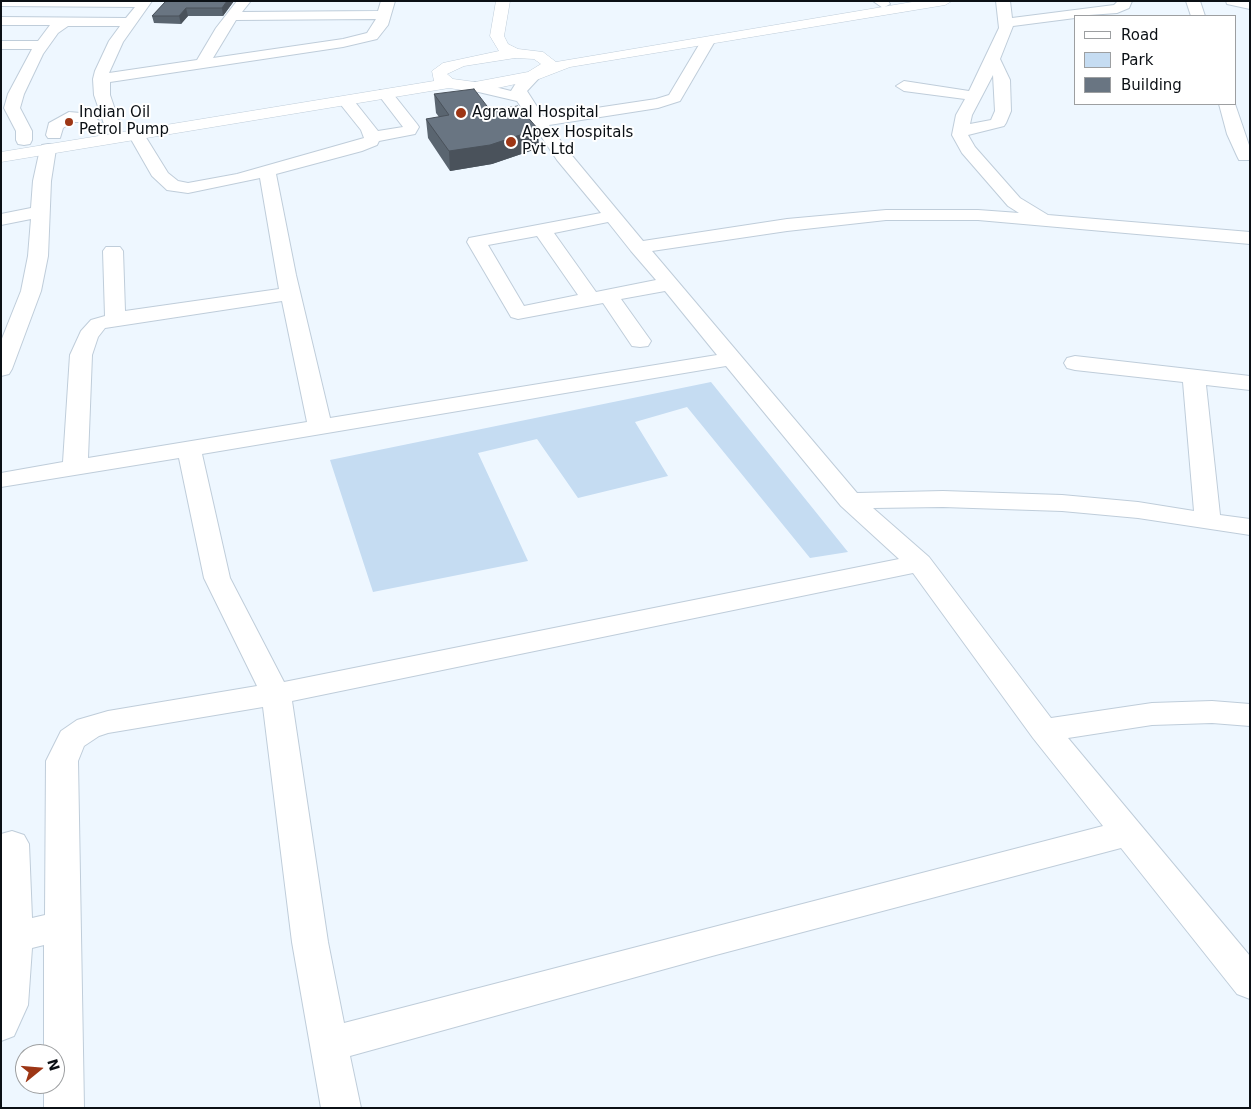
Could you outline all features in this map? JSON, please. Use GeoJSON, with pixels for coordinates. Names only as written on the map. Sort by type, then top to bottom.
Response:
{"type":"FeatureCollection","features":[{"type":"Feature","properties":{"kind":"main road"},"geometry":{"type":"LineString","coordinates":[[503,1],[496,36],[502,46],[515,53]]}},
{"type":"Feature","properties":{"kind":"main road"},"geometry":{"type":"LineString","coordinates":[[445,77],[448,66],[515,53],[559,55],[903,1]]}},
{"type":"Feature","properties":{"kind":"main road"},"geometry":{"type":"LineString","coordinates":[[1,157],[105,126],[445,77],[475,87],[534,81],[569,63],[945,1]]}},
{"type":"Feature","properties":{"kind":"main road"},"geometry":{"type":"LineString","coordinates":[[474,60],[478,44]]}},
{"type":"Feature","properties":{"kind":"main road"},"geometry":{"type":"LineString","coordinates":[[534,81],[549,63],[538,55]]}},
{"type":"Feature","properties":{"kind":"main road"},"geometry":{"type":"LineString","coordinates":[[1,144],[24,140],[51,142],[136,134],[385,93],[445,77]]}},
{"type":"Feature","properties":{"kind":"street"},"geometry":{"type":"LineString","coordinates":[[204,63],[243,1]]}},
{"type":"Feature","properties":{"kind":"street"},"geometry":{"type":"LineString","coordinates":[[1003,1],[1007,23],[993,59],[964,115],[960,135],[968,149],[1014,202],[1044,220]]}},
{"type":"Feature","properties":{"kind":"street"},"geometry":{"type":"LineString","coordinates":[[1007,23],[1117,9],[1124,5],[1125,1]]}},
{"type":"Feature","properties":{"kind":"street"},"geometry":{"type":"LineString","coordinates":[[1193,1],[1198,15]]}},
{"type":"Feature","properties":{"kind":"street"},"geometry":{"type":"LineString","coordinates":[[1232,1],[1250,5]]}},
{"type":"Feature","properties":{"kind":"street"},"geometry":{"type":"LineString","coordinates":[[1,2],[145,2]]}},
{"type":"Feature","properties":{"kind":"street"},"geometry":{"type":"LineString","coordinates":[[105,126],[101,78],[106,59],[116,41],[145,2]]}},
{"type":"Feature","properties":{"kind":"street"},"geometry":{"type":"LineString","coordinates":[[1034,7],[1044,18]]}},
{"type":"Feature","properties":{"kind":"street"},"geometry":{"type":"LineString","coordinates":[[101,78],[372,36],[381,25],[386,8],[278,16],[232,16]]}},
{"type":"Feature","properties":{"kind":"street"},"geometry":{"type":"LineString","coordinates":[[259,55],[278,16]]}},
{"type":"Feature","properties":{"kind":"street"},"geometry":{"type":"LineString","coordinates":[[1,21],[131,22]]}},
{"type":"Feature","properties":{"kind":"street"},"geometry":{"type":"LineString","coordinates":[[24,140],[24,131],[12,108],[7,103],[16,94],[42,45],[53,30],[66,21]]}},
{"type":"Feature","properties":{"kind":"street"},"geometry":{"type":"LineString","coordinates":[[538,122],[658,103],[675,98],[708,40]]}},
{"type":"Feature","properties":{"kind":"street"},"geometry":{"type":"LineString","coordinates":[[1,45],[42,45]]}},
{"type":"Feature","properties":{"kind":"street"},"geometry":{"type":"LineString","coordinates":[[961,131],[998,122],[1003,111],[1002,80],[993,59]]}},
{"type":"Feature","properties":{"kind":"street"},"geometry":{"type":"LineString","coordinates":[[475,87],[534,81],[538,122],[612,216],[850,501],[886,531],[920,564],[1044,730],[1250,983]]}},
{"type":"Feature","properties":{"kind":"street"},"geometry":{"type":"LineString","coordinates":[[904,86],[974,96]]}},
{"type":"Feature","properties":{"kind":"street"},"geometry":{"type":"LineString","coordinates":[[136,134],[161,176],[173,186],[188,188],[267,171],[356,147],[373,137],[408,131],[411,128],[385,93]]}},
{"type":"Feature","properties":{"kind":"street"},"geometry":{"type":"LineString","coordinates":[[345,100],[373,137]]}},
{"type":"Feature","properties":{"kind":"street"},"geometry":{"type":"LineString","coordinates":[[1227,105],[1235,134],[1245,156]]}},
{"type":"Feature","properties":{"kind":"street"},"geometry":{"type":"LineString","coordinates":[[3,359],[24,312],[31,291],[38,256],[42,181],[51,142]]}},
{"type":"Feature","properties":{"kind":"street"},"geometry":{"type":"LineString","coordinates":[[267,171],[290,294],[320,427]]}},
{"type":"Feature","properties":{"kind":"street"},"geometry":{"type":"LineString","coordinates":[[1,220],[40,212]]}},
{"type":"Feature","properties":{"kind":"street"},"geometry":{"type":"LineString","coordinates":[[638,247],[787,225],[886,215],[978,215],[1250,238]]}},
{"type":"Feature","properties":{"kind":"street"},"geometry":{"type":"LineString","coordinates":[[612,216],[476,242],[518,313],[669,284]]}},
{"type":"Feature","properties":{"kind":"street"},"geometry":{"type":"LineString","coordinates":[[542,229],[600,298],[640,341]]}},
{"type":"Feature","properties":{"kind":"street"},"geometry":{"type":"LineString","coordinates":[[113,251],[114,319]]}},
{"type":"Feature","properties":{"kind":"street"},"geometry":{"type":"LineString","coordinates":[[75,468],[81,355],[88,335],[98,324],[114,319],[290,294]]}},
{"type":"Feature","properties":{"kind":"street"},"geometry":{"type":"LineString","coordinates":[[1,314],[24,312]]}},
{"type":"Feature","properties":{"kind":"street"},"geometry":{"type":"LineString","coordinates":[[1,480],[730,359]]}},
{"type":"Feature","properties":{"kind":"street"},"geometry":{"type":"LineString","coordinates":[[1075,363],[1250,383]]}},
{"type":"Feature","properties":{"kind":"street"},"geometry":{"type":"LineString","coordinates":[[1194,377],[1208,520]]}},
{"type":"Feature","properties":{"kind":"street"},"geometry":{"type":"LineString","coordinates":[[189,449],[217,578],[276,694],[310,942],[341,1108]]}},
{"type":"Feature","properties":{"kind":"street"},"geometry":{"type":"LineString","coordinates":[[850,501],[943,499],[1062,503],[1138,510],[1250,526]]}},
{"type":"Feature","properties":{"kind":"street"},"geometry":{"type":"LineString","coordinates":[[64,1108],[62,761],[72,740],[88,728],[108,722],[276,694],[920,564]]}},
{"type":"Feature","properties":{"kind":"street"},"geometry":{"type":"LineString","coordinates":[[1044,730],[1152,714],[1212,712],[1250,715]]}},
{"type":"Feature","properties":{"kind":"street"},"geometry":{"type":"LineString","coordinates":[[329,1044],[712,941],[1129,833]]}},
{"type":"Feature","properties":{"kind":"street"},"geometry":{"type":"LineString","coordinates":[[1,1024],[10,1005],[15,936],[12,844]]}},
{"type":"Feature","properties":{"kind":"street"},"geometry":{"type":"LineString","coordinates":[[15,936],[62,927]]}},
{"type":"Feature","properties":{"kind":"green space"},"geometry":{"type":"Polygon","coordinates":[[[711,382],[848,552],[810,558],[687,407],[635,422],[668,476],[578,498],[537,439],[478,453],[528,561],[373,592],[330,460],[711,382]]]}},
{"type":"Feature","properties":{"kind":"building"},"geometry":{"type":"Polygon","coordinates":[[[166,1],[227,1],[222,8],[186,8],[179,16],[152,16],[166,1]]]}},
{"type":"Feature","properties":{"kind":"building"},"geometry":{"type":"Polygon","coordinates":[[[474,89],[490,110],[518,106],[538,129],[490,145],[449,151],[426,119],[449,115],[434,94],[474,89]]]}},
{"type":"Feature","properties":{"kind":"place","name":"Agrawal Hospital"},"geometry":{"type":"Point","coordinates":[461,113]}},
{"type":"Feature","properties":{"kind":"place","name":"Indian Oil Petrol Pump"},"geometry":{"type":"Point","coordinates":[69,122]}},
{"type":"Feature","properties":{"kind":"place","name":"Apex Hospitals Pvt Ltd"},"geometry":{"type":"Point","coordinates":[511,142]}}]}
